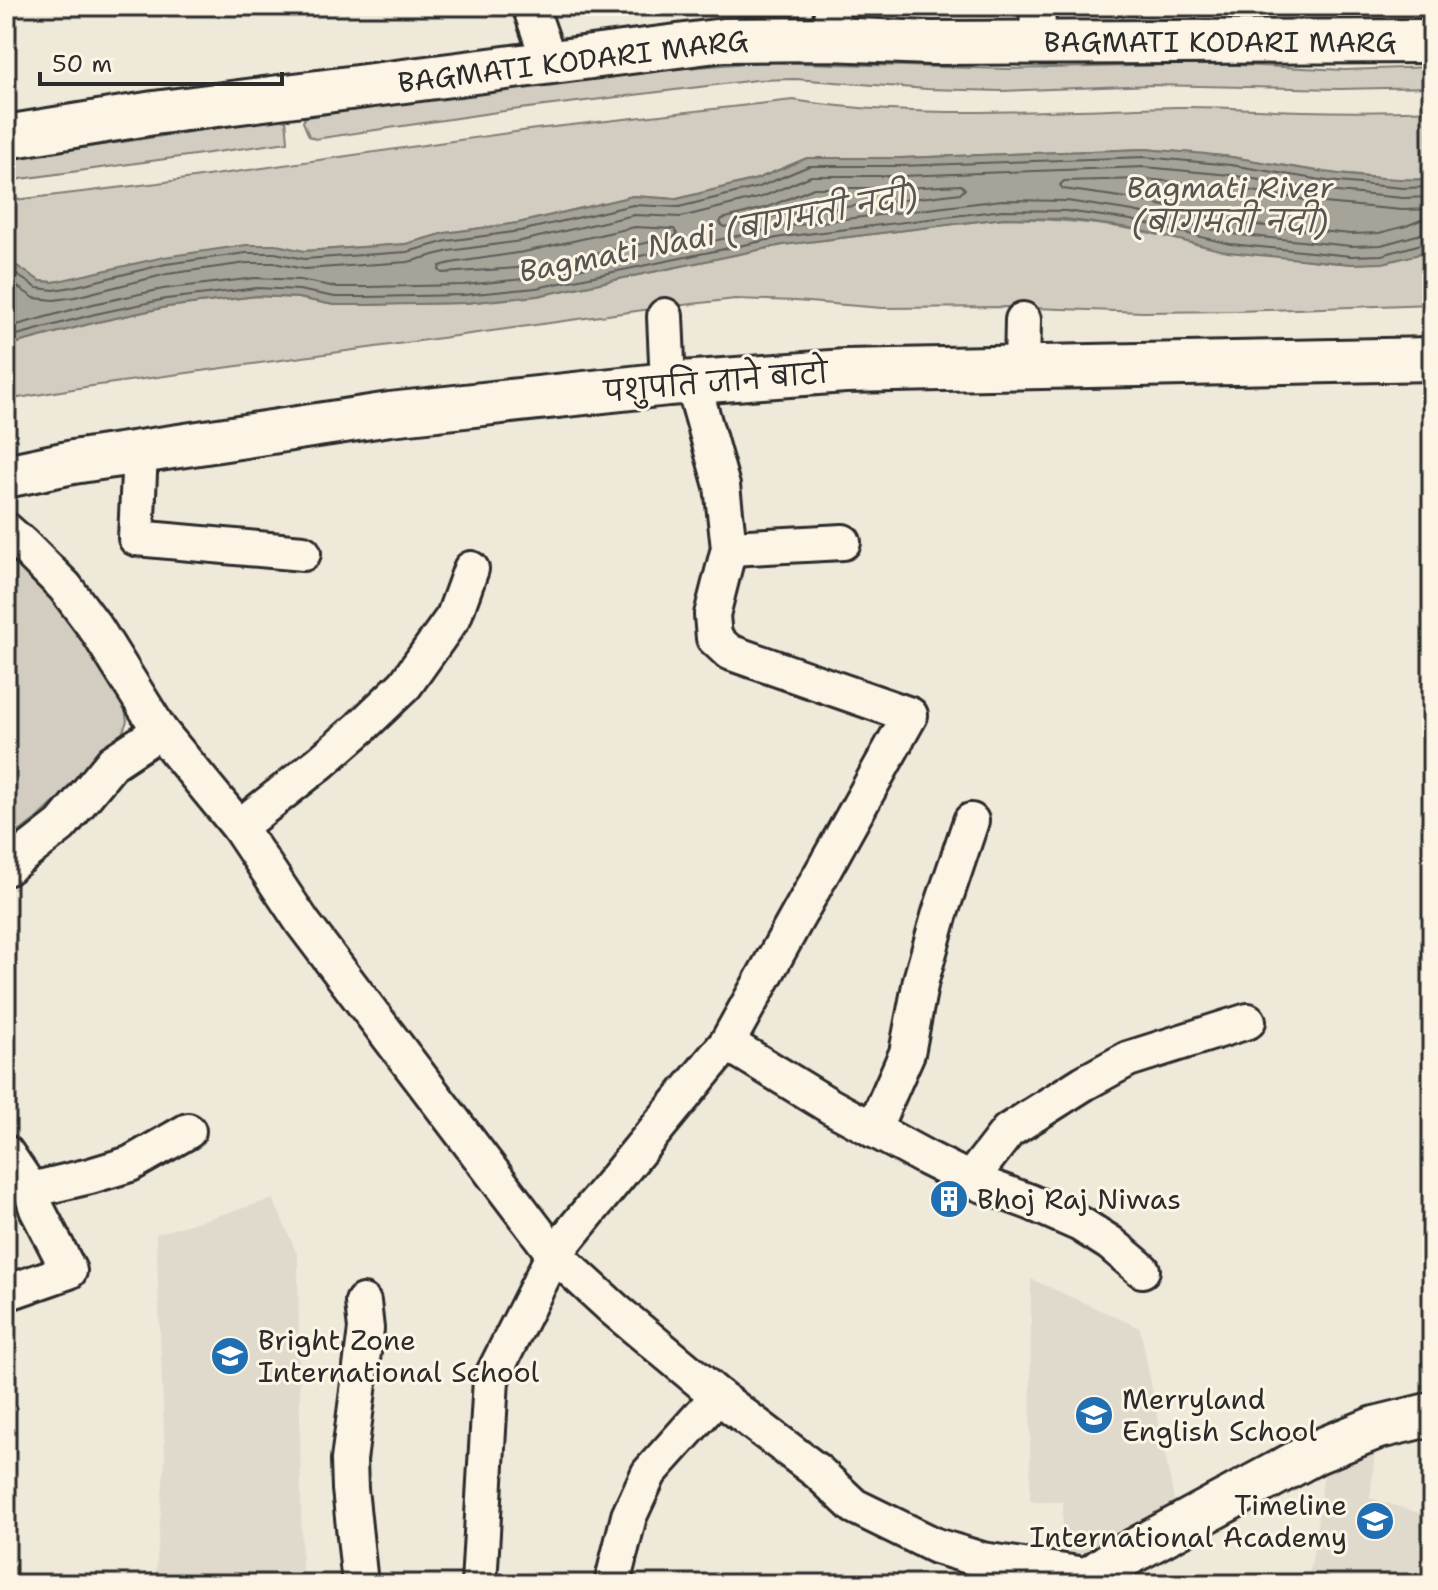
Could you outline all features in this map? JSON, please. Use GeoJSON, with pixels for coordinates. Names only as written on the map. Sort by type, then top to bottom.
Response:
{"type":"FeatureCollection","features":[{"type":"Feature","properties":{"kind":"main road","name":"BAGMATI KODARI MARG"},"geometry":{"type":"LineString","coordinates":[[6,137],[154,113],[724,40],[830,22],[931,43],[1037,25],[1432,41]]}},
{"type":"Feature","properties":{"kind":"main road","name":"पशुपति जाने बाटो"},"geometry":{"type":"LineString","coordinates":[[6,476],[73,462],[390,414],[681,384],[845,371],[1432,359]]}},
{"type":"Feature","properties":{"kind":"main road"},"geometry":{"type":"LineString","coordinates":[[1091,1580],[1113,1562],[1316,1452],[1375,1428],[1432,1414]]}},
{"type":"Feature","properties":{"kind":"street"},"geometry":{"type":"LineString","coordinates":[[530,6],[549,61]]}},
{"type":"Feature","properties":{"kind":"street"},"geometry":{"type":"LineString","coordinates":[[479,1584],[491,1379],[554,1254],[727,1043],[910,715],[729,652],[714,638],[712,615],[729,548],[722,486],[681,384],[665,316]]}},
{"type":"Feature","properties":{"kind":"street"},"geometry":{"type":"LineString","coordinates":[[1022,367],[1023,320]]}},
{"type":"Feature","properties":{"kind":"street"},"geometry":{"type":"LineString","coordinates":[[140,452],[136,538],[303,553]]}},
{"type":"Feature","properties":{"kind":"street"},"geometry":{"type":"LineString","coordinates":[[6,530],[65,587],[97,630],[160,731],[239,827],[303,923],[554,1254],[615,1310],[718,1396],[818,1472],[854,1506],[936,1546],[982,1560],[1091,1580]]}},
{"type":"Feature","properties":{"kind":"street"},"geometry":{"type":"LineString","coordinates":[[729,548],[843,542]]}},
{"type":"Feature","properties":{"kind":"street"},"geometry":{"type":"LineString","coordinates":[[239,827],[321,762],[405,685],[454,616],[471,569]]}},
{"type":"Feature","properties":{"kind":"street"},"geometry":{"type":"LineString","coordinates":[[6,868],[61,825],[113,762],[160,731]]}},
{"type":"Feature","properties":{"kind":"street"},"geometry":{"type":"LineString","coordinates":[[873,1130],[907,1053],[921,980],[971,821]]}},
{"type":"Feature","properties":{"kind":"street"},"geometry":{"type":"LineString","coordinates":[[970,1180],[1008,1131],[1095,1077],[1128,1059],[1248,1021]]}},
{"type":"Feature","properties":{"kind":"street"},"geometry":{"type":"LineString","coordinates":[[727,1043],[830,1106],[970,1180],[1080,1224],[1110,1243],[1142,1270]]}},
{"type":"Feature","properties":{"kind":"street"},"geometry":{"type":"LineString","coordinates":[[31,1190],[130,1164],[188,1131]]}},
{"type":"Feature","properties":{"kind":"street"},"geometry":{"type":"LineString","coordinates":[[6,1153],[31,1190],[37,1209],[69,1271],[6,1293]]}},
{"type":"Feature","properties":{"kind":"street"},"geometry":{"type":"LineString","coordinates":[[360,1584],[349,1460],[366,1329],[363,1302]]}},
{"type":"Feature","properties":{"kind":"street"},"geometry":{"type":"LineString","coordinates":[[612,1584],[629,1516],[649,1473],[718,1396]]}},
{"type":"Feature","properties":{"kind":"shaded area"},"geometry":{"type":"Polygon","coordinates":[[[765,62],[1007,69],[1218,64],[1345,70],[1432,67],[1432,87],[1338,89],[1152,85],[1002,91],[795,79],[756,80],[504,111],[315,139],[309,136],[303,122],[305,117],[535,85],[650,71],[765,62]]]}},
{"type":"Feature","properties":{"kind":"shaded area"},"geometry":{"type":"Polygon","coordinates":[[[793,100],[936,112],[1192,107],[1336,112],[1432,110],[1432,179],[1404,180],[1327,173],[1232,157],[1145,149],[901,158],[807,158],[757,179],[677,199],[633,196],[518,223],[445,233],[406,244],[304,251],[276,245],[54,282],[40,281],[6,259],[6,203],[15,200],[158,183],[536,129],[793,100]]]}},
{"type":"Feature","properties":{"kind":"shaded area"},"geometry":{"type":"Polygon","coordinates":[[[286,118],[288,142],[6,181],[6,159],[286,118]]]}},
{"type":"Feature","properties":{"kind":"shaded area"},"geometry":{"type":"Polygon","coordinates":[[[1004,218],[1099,224],[1324,262],[1388,261],[1432,247],[1432,304],[1143,312],[1005,307],[882,308],[735,299],[6,400],[6,346],[167,307],[257,296],[298,298],[334,305],[465,303],[537,296],[783,245],[1004,218]]]}},
{"type":"Feature","properties":{"kind":"shaded area"},"geometry":{"type":"Polygon","coordinates":[[[6,550],[47,581],[122,693],[127,721],[120,739],[41,815],[6,842],[6,550]]]}},
{"type":"Feature","properties":{"kind":"shaded area","name":"Bright Zone International School"},"geometry":{"type":"Polygon","coordinates":[[[273,1199],[298,1256],[302,1584],[155,1584],[165,1457],[156,1234],[273,1199]]]}},
{"type":"Feature","properties":{"kind":"shaded area","name":"Merryland English School"},"geometry":{"type":"Polygon","coordinates":[[[1031,1279],[1140,1328],[1176,1510],[1062,1562],[1063,1502],[1030,1501],[1031,1279]]]}},
{"type":"Feature","properties":{"kind":"shaded area","name":"Timeline International Academy"},"geometry":{"type":"Polygon","coordinates":[[[1375,1452],[1370,1498],[1432,1517],[1415,1584],[1306,1584],[1324,1473],[1375,1452]]]}},
{"type":"Feature","properties":{"kind":"water","name":"Bagmati River (बागमती नदी)"},"geometry":{"type":"Polygon","coordinates":[[[1145,149],[1225,156],[1358,176],[1432,179],[1432,247],[1416,255],[1383,263],[1351,264],[1228,252],[1130,228],[1065,219],[1004,218],[783,245],[537,296],[465,303],[334,305],[298,298],[257,296],[167,307],[6,346],[6,259],[40,281],[54,282],[164,257],[246,245],[276,245],[304,251],[406,244],[445,233],[518,223],[633,196],[677,199],[757,179],[807,158],[901,158],[1145,149]]]}},
{"type":"Feature","properties":{"kind":"place","name":"Bhoj Raj Niwas"},"geometry":{"type":"Point","coordinates":[949,1199]}},
{"type":"Feature","properties":{"kind":"place","name":"Bright Zone International School"},"geometry":{"type":"Point","coordinates":[230,1356]}},
{"type":"Feature","properties":{"kind":"place","name":"Merryland English School"},"geometry":{"type":"Point","coordinates":[1094,1415]}},
{"type":"Feature","properties":{"kind":"place","name":"Timeline International Academy"},"geometry":{"type":"Point","coordinates":[1375,1521]}},
{"type":"Feature","properties":{"kind":"water label","name":"Bagmati Nadi (बागमती नदी)"},"geometry":{"type":"Point","coordinates":[718,233]}}]}
